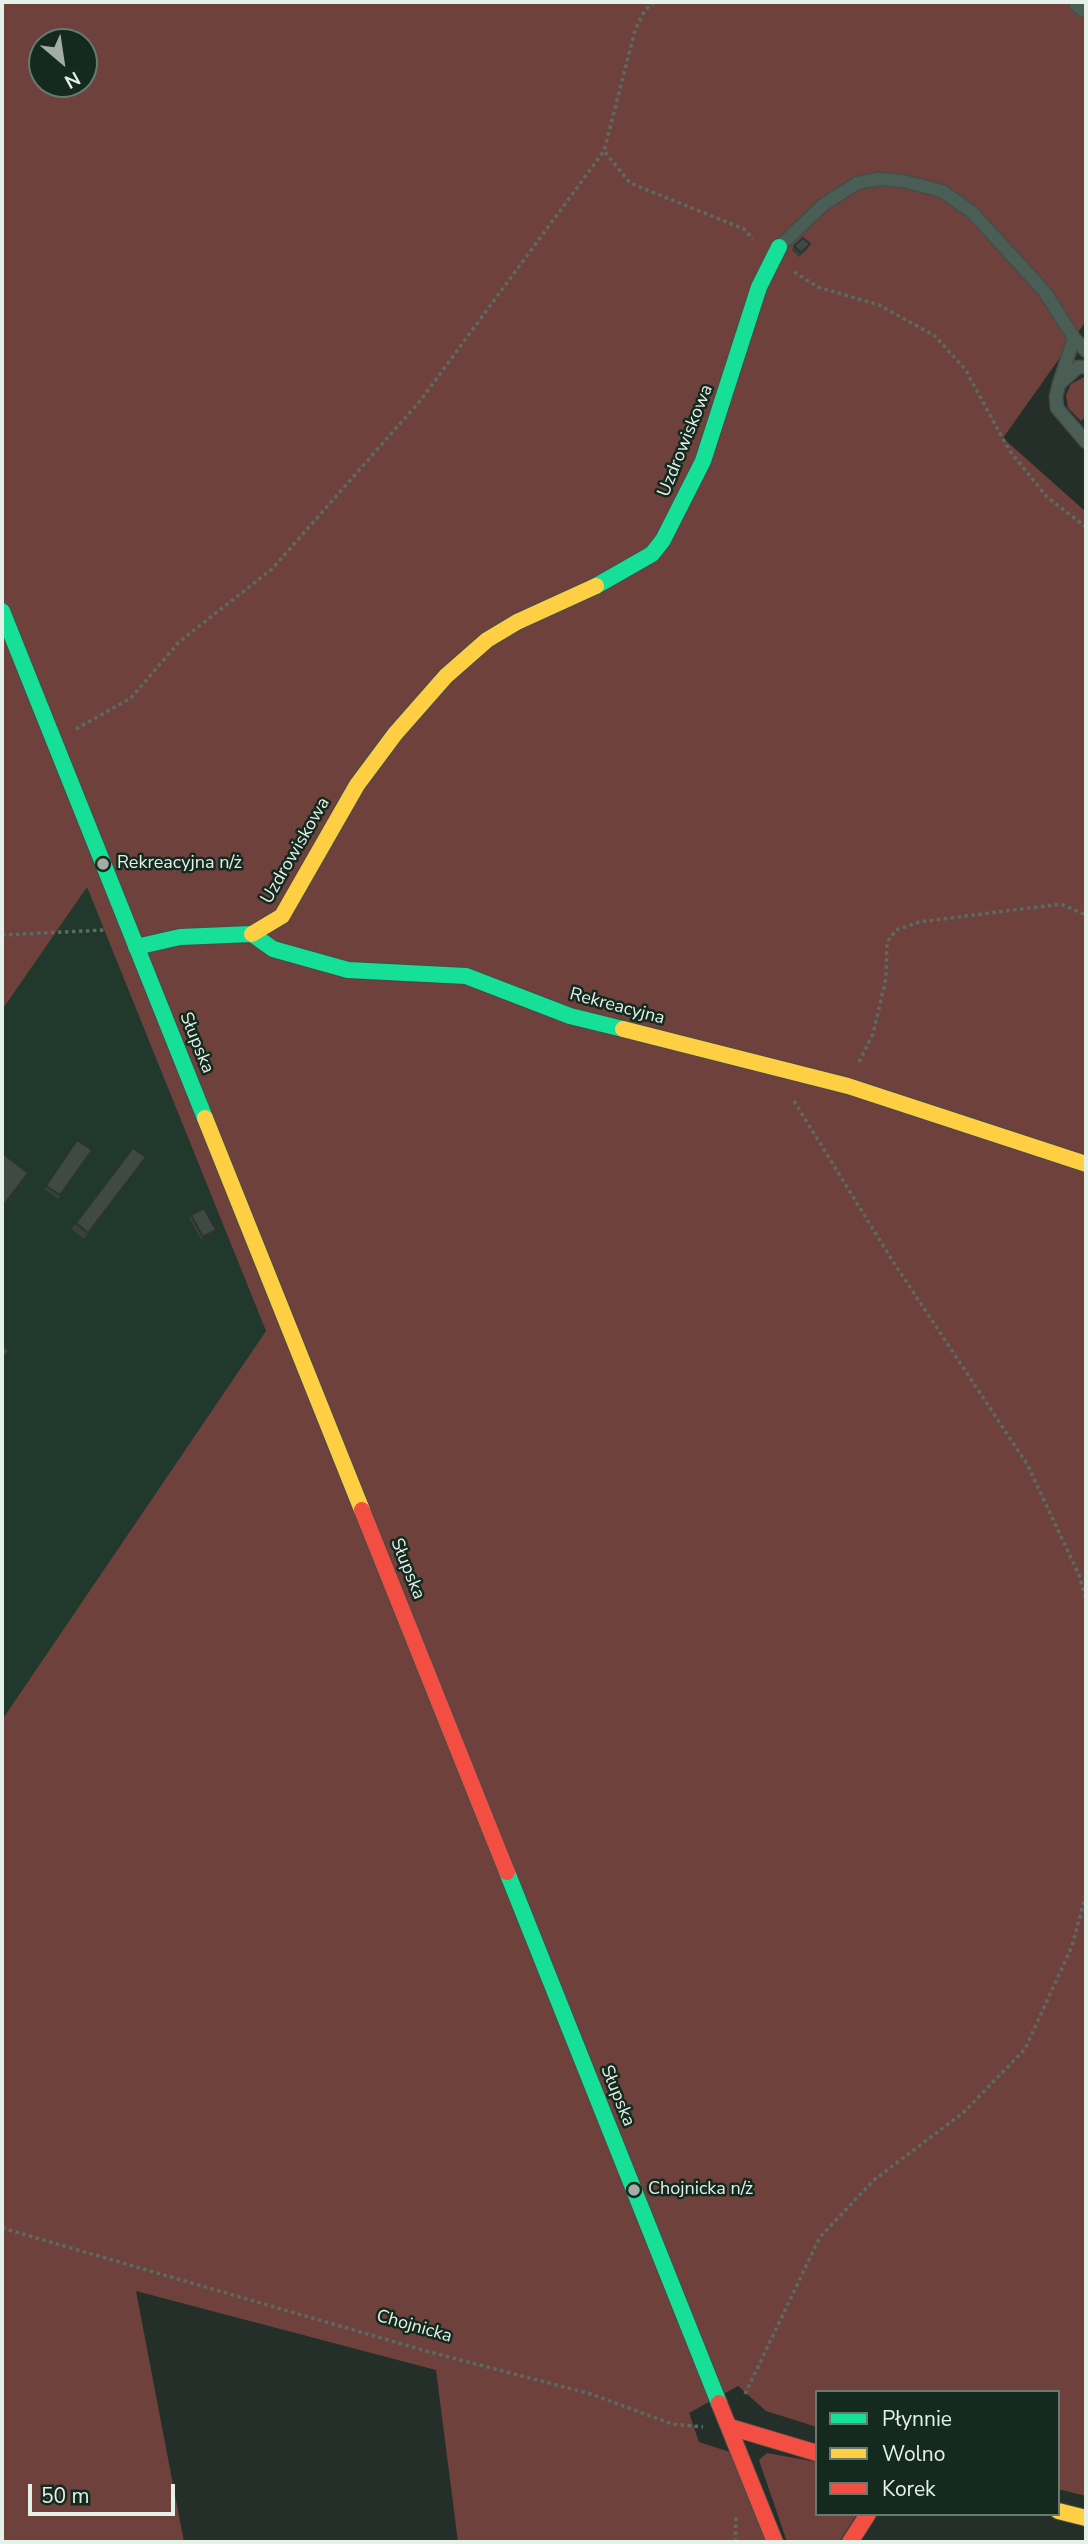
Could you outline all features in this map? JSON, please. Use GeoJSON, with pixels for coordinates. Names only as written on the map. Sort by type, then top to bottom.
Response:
{"type":"FeatureCollection","features":[{"type":"Feature","properties":{"kind":"street"},"geometry":{"type":"LineString","coordinates":[[1081,2],[1086,6]]}},
{"type":"Feature","properties":{"kind":"street","name":"Uzdrowiskowa"},"geometry":{"type":"LineString","coordinates":[[252,934],[282,916],[358,785],[395,734],[446,676],[487,640],[615,578],[652,554],[663,540],[703,461],[775,252]]}},
{"type":"Feature","properties":{"kind":"street","name":"Słupska"},"geometry":{"type":"LineString","coordinates":[[2,611],[775,2542]]}},
{"type":"Feature","properties":{"kind":"street"},"geometry":{"type":"LineString","coordinates":[[136,947],[180,937],[252,934]]}},
{"type":"Feature","properties":{"kind":"street","name":"Rekreacyjna"},"geometry":{"type":"LineString","coordinates":[[252,934],[273,949],[348,970],[466,976],[495,984],[570,1016],[848,1086],[1086,1164]]}},
{"type":"Feature","properties":{"kind":"street"},"geometry":{"type":"LineString","coordinates":[[730,2427],[815,2452]]}},
{"type":"Feature","properties":{"kind":"street"},"geometry":{"type":"LineString","coordinates":[[1060,2512],[1086,2518]]}},
{"type":"Feature","properties":{"kind":"street"},"geometry":{"type":"LineString","coordinates":[[850,2542],[867,2516]]}},
{"type":"Feature","properties":{"kind":"lane","name":"Uzdrowiskowa"},"geometry":{"type":"LineString","coordinates":[[775,252],[823,205],[858,183],[879,179],[902,181],[942,191],[972,212],[1045,292],[1074,338],[1086,351]]}},
{"type":"Feature","properties":{"kind":"lane"},"geometry":{"type":"LineString","coordinates":[[1074,338],[1056,396],[1057,408],[1086,442]]}},
{"type":"Feature","properties":{"kind":"lane"},"geometry":{"type":"LineString","coordinates":[[1059,384],[1078,368],[1086,367]]}},
{"type":"Feature","properties":{"kind":"path"},"geometry":{"type":"LineString","coordinates":[[54,741],[131,698],[178,642],[272,569],[420,401],[604,151],[635,30],[645,10],[654,2]]}},
{"type":"Feature","properties":{"kind":"path"},"geometry":{"type":"LineString","coordinates":[[604,151],[630,183],[744,229],[818,287],[879,305],[935,336],[965,369],[1009,450],[1047,497],[1086,527]]}},
{"type":"Feature","properties":{"kind":"path"},"geometry":{"type":"LineString","coordinates":[[848,1086],[873,1034],[887,978],[887,942],[896,930],[919,922],[1061,904],[1086,915]]}},
{"type":"Feature","properties":{"kind":"path"},"geometry":{"type":"LineString","coordinates":[[2,935],[116,929]]}},
{"type":"Feature","properties":{"kind":"path"},"geometry":{"type":"LineString","coordinates":[[774,1069],[892,1261],[1027,1464],[1079,1575],[1086,1600]]}},
{"type":"Feature","properties":{"kind":"path"},"geometry":{"type":"LineString","coordinates":[[730,2427],[820,2237],[873,2180],[964,2112],[1025,2049],[1072,1946],[1086,1894]]}},
{"type":"Feature","properties":{"kind":"path","name":"Chojnicka"},"geometry":{"type":"LineString","coordinates":[[2,2228],[591,2394],[672,2424],[730,2427]]}},
{"type":"Feature","properties":{"kind":"shaded area"},"geometry":{"type":"Polygon","coordinates":[[[2,2],[1086,2],[1086,321],[1003,438],[1086,512],[1086,2496],[1060,2490],[1060,2390],[815,2390],[815,2426],[766,2411],[738,2386],[689,2413],[699,2442],[730,2452],[766,2542],[458,2542],[436,2370],[136,2291],[184,2542],[2,2542],[2,1720],[266,1331],[87,887],[2,1010],[2,2]]]}},
{"type":"Feature","properties":{"kind":"shaded area"},"geometry":{"type":"Polygon","coordinates":[[[1086,376],[1086,416],[1081,421],[1068,408],[1066,395],[1071,384],[1086,376]]]}},
{"type":"Feature","properties":{"kind":"shaded area"},"geometry":{"type":"Polygon","coordinates":[[[87,886],[266,1331],[2,1720],[2,1010],[87,886]]]}},
{"type":"Feature","properties":{"kind":"shaded area"},"geometry":{"type":"Polygon","coordinates":[[[767,2453],[815,2462],[815,2516],[856,2516],[839,2542],[787,2542],[759,2460],[767,2453]]]}},
{"type":"Feature","properties":{"kind":"building"},"geometry":{"type":"Polygon","coordinates":[[[803,238],[810,244],[801,253],[794,246],[803,238]]]}},
{"type":"Feature","properties":{"kind":"building"},"geometry":{"type":"Polygon","coordinates":[[[77,1140],[92,1150],[60,1195],[46,1186],[77,1140]]]}},
{"type":"Feature","properties":{"kind":"building"},"geometry":{"type":"Polygon","coordinates":[[[133,1148],[146,1157],[88,1233],[76,1223],[133,1148]]]}},
{"type":"Feature","properties":{"kind":"building"},"geometry":{"type":"Polygon","coordinates":[[[2,1153],[28,1173],[2,1207],[2,1153]]]}},
{"type":"Feature","properties":{"kind":"building"},"geometry":{"type":"Polygon","coordinates":[[[204,1208],[216,1230],[203,1237],[191,1215],[204,1208]]]}},
{"type":"Feature","properties":{"kind":"building"},"geometry":{"type":"Polygon","coordinates":[[[2,1346],[9,1350],[3,1359],[2,1358],[2,1346]]]}},
{"type":"Feature","properties":{"kind":"traffic: fast"},"geometry":{"type":"LineString","coordinates":[[596,586],[652,554],[663,540],[703,461],[759,287],[779,247]]}},
{"type":"Feature","properties":{"kind":"traffic: fast"},"geometry":{"type":"LineString","coordinates":[[2,611],[205,1118]]}},
{"type":"Feature","properties":{"kind":"traffic: fast"},"geometry":{"type":"LineString","coordinates":[[136,947],[180,937],[252,934],[273,949],[348,970],[466,976],[570,1016],[623,1029]]}},
{"type":"Feature","properties":{"kind":"traffic: fast"},"geometry":{"type":"LineString","coordinates":[[507,1872],[719,2403]]}},
{"type":"Feature","properties":{"kind":"traffic: slow"},"geometry":{"type":"LineString","coordinates":[[252,934],[282,916],[357,785],[395,734],[446,676],[487,640],[517,622],[596,586]]}},
{"type":"Feature","properties":{"kind":"traffic: slow"},"geometry":{"type":"LineString","coordinates":[[623,1029],[848,1086],[1086,1164]]}},
{"type":"Feature","properties":{"kind":"traffic: slow"},"geometry":{"type":"LineString","coordinates":[[205,1118],[362,1510]]}},
{"type":"Feature","properties":{"kind":"traffic: slow"},"geometry":{"type":"LineString","coordinates":[[1060,2512],[1086,2518]]}},
{"type":"Feature","properties":{"kind":"traffic: jam"},"geometry":{"type":"LineString","coordinates":[[362,1510],[507,1872]]}},
{"type":"Feature","properties":{"kind":"traffic: jam"},"geometry":{"type":"LineString","coordinates":[[719,2403],[775,2542]]}},
{"type":"Feature","properties":{"kind":"traffic: jam"},"geometry":{"type":"LineString","coordinates":[[730,2427],[815,2452]]}},
{"type":"Feature","properties":{"kind":"traffic: jam"},"geometry":{"type":"LineString","coordinates":[[850,2542],[867,2516]]}},
{"type":"Feature","properties":{"kind":"place","name":"Rekreacyjna n/ż"},"geometry":{"type":"Point","coordinates":[103,864]}},
{"type":"Feature","properties":{"kind":"place","name":"Chojnicka n/ż"},"geometry":{"type":"Point","coordinates":[634,2190]}}]}
